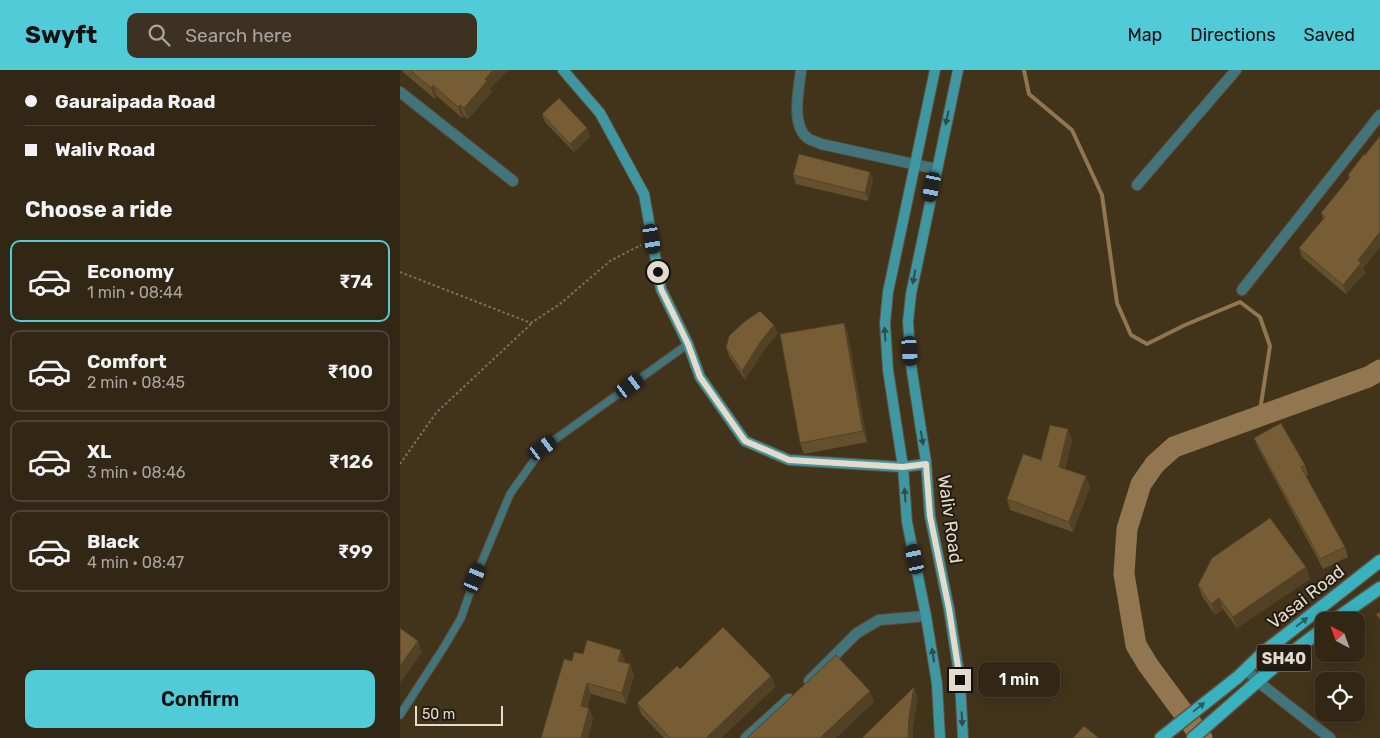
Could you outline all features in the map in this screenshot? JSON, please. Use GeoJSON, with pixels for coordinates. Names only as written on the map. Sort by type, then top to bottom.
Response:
{"type":"FeatureCollection","features":[{"type":"Feature","properties":{"kind":"main road"},"geometry":{"type":"LineString","coordinates":[[563,70],[600,113],[644,194],[661,289],[688,344],[700,377],[745,441],[789,460],[903,467],[926,464]]}},
{"type":"Feature","properties":{"kind":"main road"},"geometry":{"type":"LineString","coordinates":[[935,70],[888,292],[885,323],[888,370],[903,467],[907,522],[926,616],[937,684],[940,738]]}},
{"type":"Feature","properties":{"kind":"main road","name":"Waliv Road"},"geometry":{"type":"LineString","coordinates":[[958,70],[910,294],[908,322],[911,365],[926,464],[930,516],[949,609],[960,680],[963,738]]}},
{"type":"Feature","properties":{"kind":"main road","name":"Vasai Road"},"geometry":{"type":"LineString","coordinates":[[1161,738],[1242,673],[1264,652],[1380,562]]}},
{"type":"Feature","properties":{"kind":"main road","name":"Vasai Road"},"geometry":{"type":"LineString","coordinates":[[1346,612],[1380,588]]}},
{"type":"Feature","properties":{"kind":"main road","name":"Vasai Road"},"geometry":{"type":"LineString","coordinates":[[1193,738],[1257,680],[1315,635]]}},
{"type":"Feature","properties":{"kind":"street"},"geometry":{"type":"LineString","coordinates":[[801,70],[797,118],[808,138],[821,144],[936,169]]}},
{"type":"Feature","properties":{"kind":"street"},"geometry":{"type":"LineString","coordinates":[[1137,186],[1236,70]]}},
{"type":"Feature","properties":{"kind":"street"},"geometry":{"type":"LineString","coordinates":[[400,92],[513,181]]}},
{"type":"Feature","properties":{"kind":"street"},"geometry":{"type":"LineString","coordinates":[[1242,290],[1380,115]]}},
{"type":"Feature","properties":{"kind":"street"},"geometry":{"type":"LineString","coordinates":[[746,738],[798,692],[857,633],[878,620],[926,616]]}},
{"type":"Feature","properties":{"kind":"street"},"geometry":{"type":"LineString","coordinates":[[1242,673],[1257,680],[1330,738]]}},
{"type":"Feature","properties":{"kind":"lane"},"geometry":{"type":"LineString","coordinates":[[400,715],[444,647],[460,618],[510,494],[543,448],[688,344]]}},
{"type":"Feature","properties":{"kind":"path"},"geometry":{"type":"LineString","coordinates":[[400,464],[436,413],[531,324],[560,304],[610,261],[652,239]]}},
{"type":"Feature","properties":{"kind":"path"},"geometry":{"type":"LineString","coordinates":[[400,272],[531,324]]}},
{"type":"Feature","properties":{"kind":"building"},"geometry":{"type":"Polygon","coordinates":[[[410,70],[493,70],[485,79],[487,81],[464,108],[460,105],[458,107],[433,85],[431,88],[410,70]]]}},
{"type":"Feature","properties":{"kind":"building"},"geometry":{"type":"Polygon","coordinates":[[[559,98],[587,128],[570,144],[542,114],[559,98]]]}},
{"type":"Feature","properties":{"kind":"building"},"geometry":{"type":"Polygon","coordinates":[[[1380,136],[1380,232],[1358,260],[1361,263],[1343,285],[1299,248],[1325,217],[1321,213],[1350,177],[1348,175],[1380,136]]]}},
{"type":"Feature","properties":{"kind":"building"},"geometry":{"type":"Polygon","coordinates":[[[799,154],[870,172],[865,193],[793,175],[799,154]]]}},
{"type":"Feature","properties":{"kind":"building"},"geometry":{"type":"Polygon","coordinates":[[[760,311],[774,325],[761,341],[742,371],[726,348],[729,336],[760,311]]]}},
{"type":"Feature","properties":{"kind":"building"},"geometry":{"type":"Polygon","coordinates":[[[844,323],[863,431],[800,443],[780,334],[844,323]]]}},
{"type":"Feature","properties":{"kind":"building"},"geometry":{"type":"Polygon","coordinates":[[[1281,423],[1305,465],[1301,467],[1345,547],[1320,559],[1254,438],[1281,423]]]}},
{"type":"Feature","properties":{"kind":"building"},"geometry":{"type":"Polygon","coordinates":[[[1050,425],[1068,429],[1059,467],[1086,476],[1069,522],[1007,499],[1023,454],[1041,460],[1050,425]]]}},
{"type":"Feature","properties":{"kind":"building"},"geometry":{"type":"Polygon","coordinates":[[[1270,518],[1306,567],[1233,617],[1219,598],[1211,604],[1198,585],[1212,558],[1270,518]]]}},
{"type":"Feature","properties":{"kind":"building"},"geometry":{"type":"Polygon","coordinates":[[[1380,612],[1380,620],[1376,614],[1380,612]]]}},
{"type":"Feature","properties":{"kind":"building"},"geometry":{"type":"Polygon","coordinates":[[[723,627],[771,676],[706,738],[670,738],[637,703],[677,666],[680,669],[723,627]]]}},
{"type":"Feature","properties":{"kind":"building"},"geometry":{"type":"Polygon","coordinates":[[[400,628],[418,641],[400,666],[400,628]]]}},
{"type":"Feature","properties":{"kind":"building"},"geometry":{"type":"Polygon","coordinates":[[[587,640],[621,650],[618,661],[630,664],[622,693],[587,683],[581,706],[589,708],[581,738],[541,738],[564,659],[572,661],[574,652],[583,654],[587,640]]]}},
{"type":"Feature","properties":{"kind":"building"},"geometry":{"type":"Polygon","coordinates":[[[836,655],[870,691],[820,738],[747,738],[836,655]]]}},
{"type":"Feature","properties":{"kind":"building"},"geometry":{"type":"Polygon","coordinates":[[[914,687],[908,738],[862,738],[914,687]]]}},
{"type":"Feature","properties":{"kind":"building"},"geometry":{"type":"Polygon","coordinates":[[[1084,726],[1099,738],[1073,738],[1084,726]]]}},
{"type":"Feature","properties":{"kind":"waterway"},"geometry":{"type":"LineString","coordinates":[[1024,70],[1029,94],[1072,130],[1102,195],[1117,303],[1131,335],[1147,344],[1185,325],[1240,302],[1260,317],[1270,346],[1259,417]]}},
{"type":"Feature","properties":{"kind":"waterway"},"geometry":{"type":"LineString","coordinates":[[1202,738],[1148,665],[1136,645],[1124,574],[1127,529],[1141,484],[1155,464],[1174,447],[1368,377],[1380,370]]}},
{"type":"Feature","properties":{"kind":"route"},"geometry":{"type":"LineString","coordinates":[[658,272],[661,289],[688,344],[700,377],[745,441],[789,460],[903,467],[926,464],[930,516],[949,609],[960,680]]}}]}
